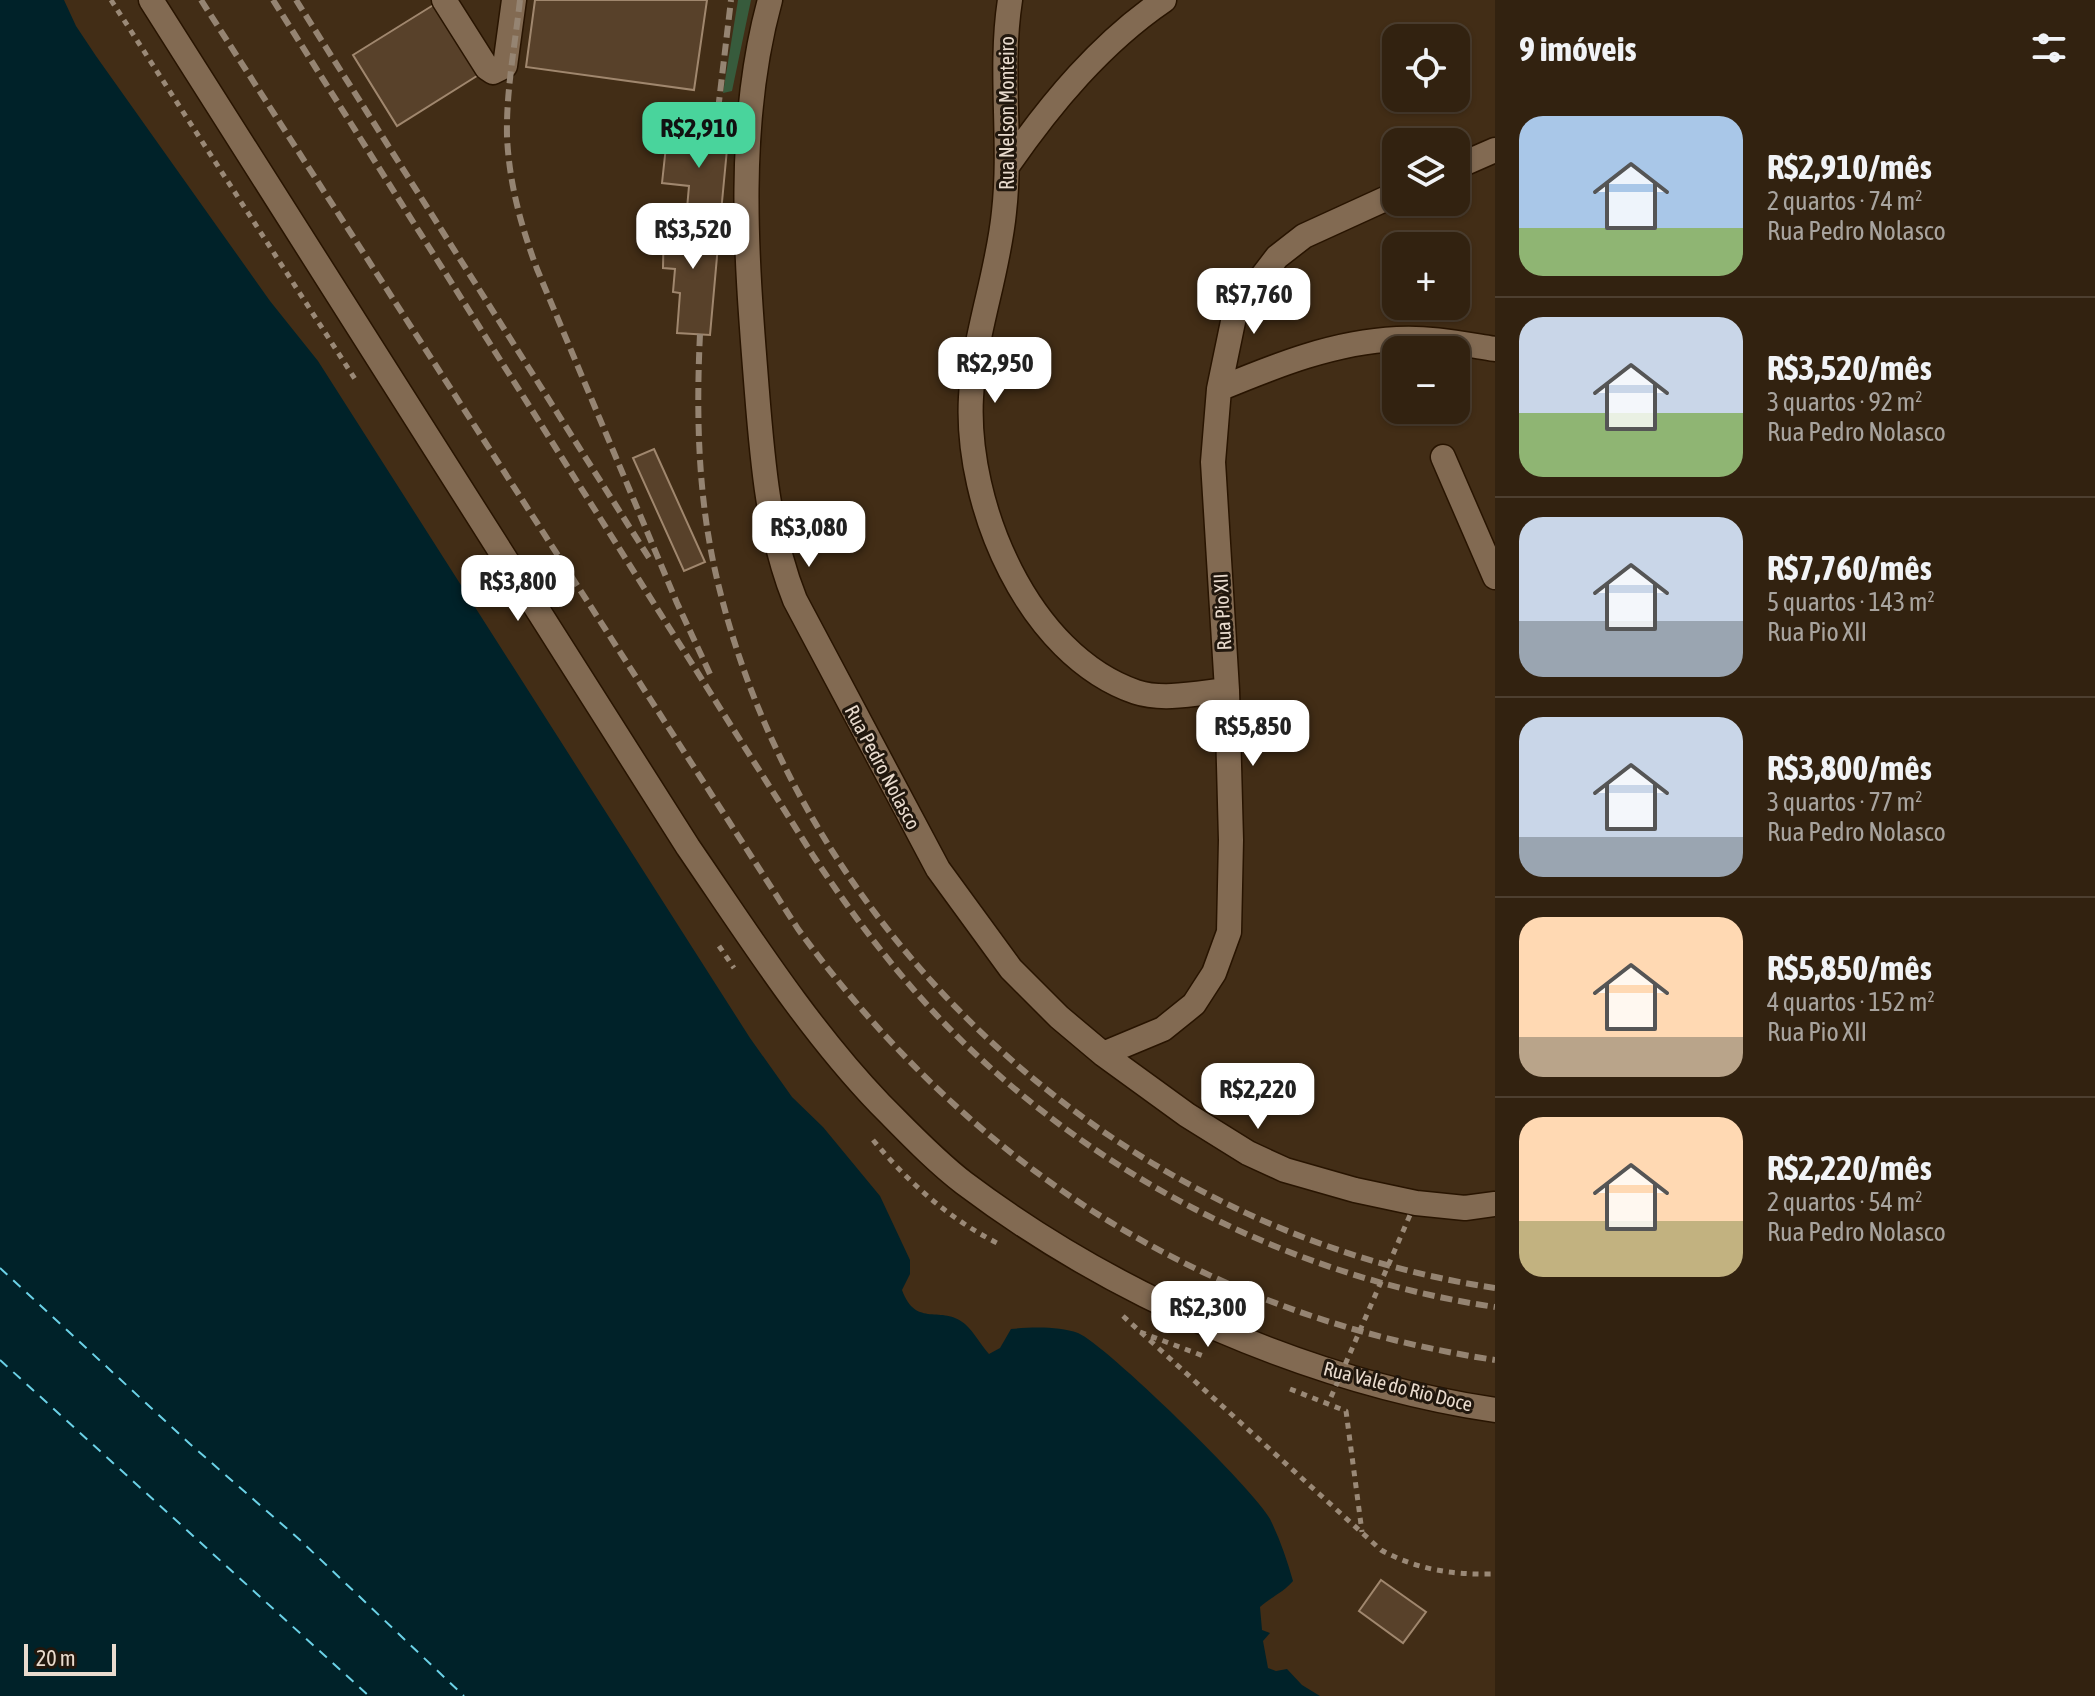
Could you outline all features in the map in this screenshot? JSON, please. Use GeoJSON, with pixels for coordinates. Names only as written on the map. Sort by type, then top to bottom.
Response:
{"type":"FeatureCollection","features":[{"type":"Feature","properties":{"kind":"street","name":"Rua Vale do Rio Doce"},"geometry":{"type":"LineString","coordinates":[[151,0],[662,806],[777,975],[878,1102],[964,1182],[1025,1224],[1172,1307],[1320,1367],[1410,1394],[1495,1410]]}},
{"type":"Feature","properties":{"kind":"street"},"geometry":{"type":"LineString","coordinates":[[444,0],[487,68],[493,72],[505,66],[514,0]]}},
{"type":"Feature","properties":{"kind":"street","name":"Rua Pedro Nolasco"},"geometry":{"type":"LineString","coordinates":[[770,0],[752,97],[747,201],[751,319],[772,528],[795,600],[938,869],[1011,969],[1059,1017],[1103,1054],[1220,1136],[1285,1170],[1355,1190],[1416,1203],[1465,1208],[1495,1204]]}},
{"type":"Feature","properties":{"kind":"street","name":"Rua Nelson Monteiro"},"geometry":{"type":"LineString","coordinates":[[1011,0],[1003,59],[1008,165],[1002,230],[976,345],[971,399],[972,445],[980,491],[994,533],[1030,603],[1050,633],[1077,658],[1108,679],[1138,693],[1171,695],[1227,690]]}},
{"type":"Feature","properties":{"kind":"street"},"geometry":{"type":"LineString","coordinates":[[1008,165],[1047,111],[1084,69],[1145,13],[1164,0]]}},
{"type":"Feature","properties":{"kind":"street"},"geometry":{"type":"LineString","coordinates":[[1470,161],[1495,150]]}},
{"type":"Feature","properties":{"kind":"street","name":"Rua Pio XII"},"geometry":{"type":"LineString","coordinates":[[1103,1054],[1163,1029],[1194,1004],[1214,973],[1229,932],[1231,840],[1227,690],[1213,462],[1219,389],[1235,312],[1277,257],[1304,236],[1382,200]]}},
{"type":"Feature","properties":{"kind":"street"},"geometry":{"type":"LineString","coordinates":[[1219,389],[1313,353],[1353,343],[1398,338],[1495,349]]}},
{"type":"Feature","properties":{"kind":"street"},"geometry":{"type":"LineString","coordinates":[[1443,457],[1495,577]]}},
{"type":"Feature","properties":{"kind":"path"},"geometry":{"type":"LineString","coordinates":[[1362,1533],[1346,1411],[1330,1401],[1410,1215]]}},
{"type":"Feature","properties":{"kind":"green space"},"geometry":{"type":"Polygon","coordinates":[[[738,0],[751,0],[732,91],[723,93],[738,0]]]}},
{"type":"Feature","properties":{"kind":"water"},"geometry":{"type":"Polygon","coordinates":[[[0,0],[64,0],[76,26],[96,56],[270,301],[318,361],[750,1038],[792,1097],[823,1127],[880,1196],[910,1260],[910,1274],[902,1290],[908,1302],[922,1313],[956,1318],[965,1324],[989,1354],[1000,1348],[1011,1329],[1054,1328],[1078,1333],[1117,1363],[1179,1420],[1238,1480],[1270,1519],[1293,1581],[1260,1607],[1262,1630],[1270,1633],[1263,1641],[1268,1668],[1276,1671],[1287,1669],[1302,1685],[1320,1696],[0,1696],[0,0]]]}},
{"type":"Feature","properties":{"kind":"building"},"geometry":{"type":"Polygon","coordinates":[[[535,0],[707,0],[694,90],[526,67],[535,0]]]}},
{"type":"Feature","properties":{"kind":"building"},"geometry":{"type":"Polygon","coordinates":[[[435,4],[480,74],[397,126],[353,55],[435,4]]]}},
{"type":"Feature","properties":{"kind":"building"},"geometry":{"type":"Polygon","coordinates":[[[694,125],[729,128],[720,223],[686,220],[689,186],[662,183],[667,137],[692,140],[694,125]]]}},
{"type":"Feature","properties":{"kind":"building"},"geometry":{"type":"Polygon","coordinates":[[[664,218],[720,223],[710,335],[677,333],[680,293],[673,292],[675,269],[663,268],[664,218]]]}},
{"type":"Feature","properties":{"kind":"building"},"geometry":{"type":"Polygon","coordinates":[[[654,449],[705,562],[684,571],[633,458],[654,449]]]}},
{"type":"Feature","properties":{"kind":"building"},"geometry":{"type":"Polygon","coordinates":[[[1381,1580],[1426,1612],[1403,1643],[1359,1611],[1381,1580]]]}},
{"type":"Feature","properties":{"kind":"ferry route"},"geometry":{"type":"LineString","coordinates":[[0,1268],[190,1444],[300,1540],[464,1696]]}},
{"type":"Feature","properties":{"kind":"ferry route"},"geometry":{"type":"LineString","coordinates":[[0,1360],[369,1696]]}},
{"type":"Feature","properties":{"kind":"railway"},"geometry":{"type":"LineString","coordinates":[[201,0],[798,929],[866,1014],[939,1090],[1018,1158],[1102,1217],[1192,1267],[1287,1307],[1388,1339],[1495,1360]]}},
{"type":"Feature","properties":{"kind":"railway"},"geometry":{"type":"LineString","coordinates":[[273,0],[814,857],[885,956],[924,1002],[1022,1095],[1081,1140],[1144,1181],[1210,1217],[1279,1248],[1349,1273],[1422,1293],[1495,1307]]}},
{"type":"Feature","properties":{"kind":"railway"},"geometry":{"type":"LineString","coordinates":[[296,0],[651,561]]}},
{"type":"Feature","properties":{"kind":"railway"},"geometry":{"type":"LineString","coordinates":[[520,0],[509,85],[507,136],[510,171],[521,220],[537,269],[677,603],[710,674]]}},
{"type":"Feature","properties":{"kind":"railway"},"geometry":{"type":"LineString","coordinates":[[716,127],[731,0]]}},
{"type":"Feature","properties":{"kind":"railway"},"geometry":{"type":"LineString","coordinates":[[700,334],[699,427],[706,519],[717,579],[760,712],[823,836],[904,949],[1000,1050],[1109,1136],[1230,1205],[1359,1257],[1495,1288]]}}]}
